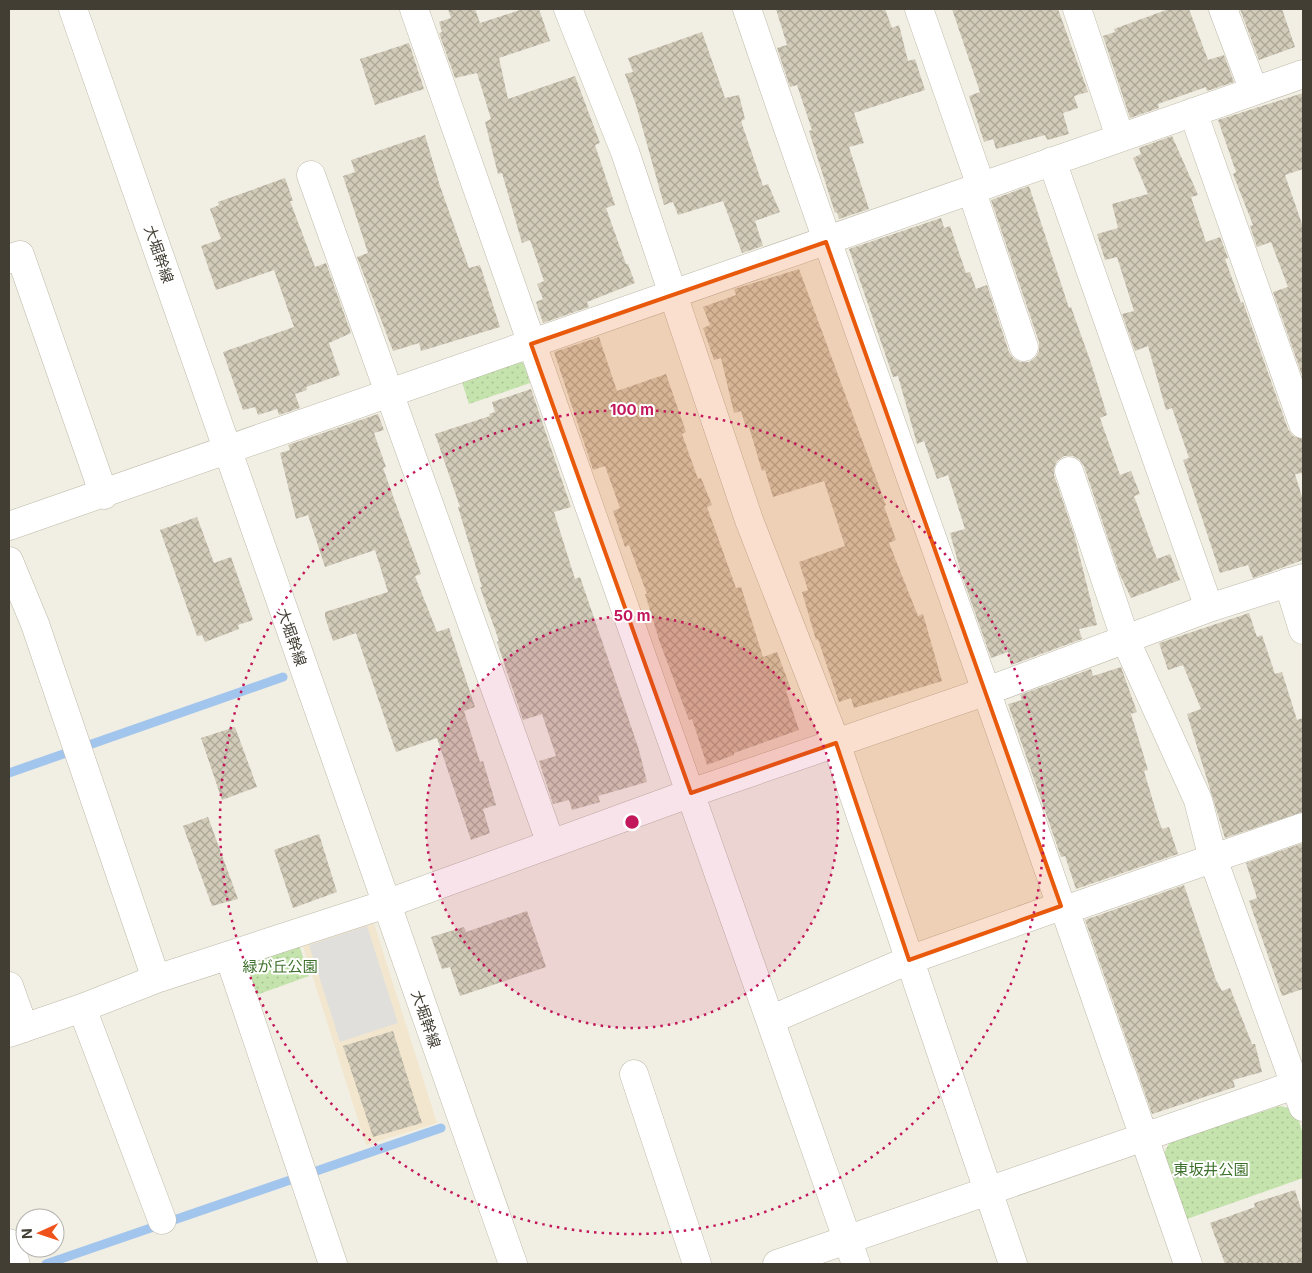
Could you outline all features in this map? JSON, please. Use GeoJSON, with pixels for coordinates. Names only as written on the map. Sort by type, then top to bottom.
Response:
{"type":"FeatureCollection","features":[{"type":"Feature","properties":{"kind":"street","name":"大堀幹線"},"geometry":{"type":"LineString","coordinates":[[73,9],[512,1264]]}},
{"type":"Feature","properties":{"kind":"street"},"geometry":{"type":"LineString","coordinates":[[414,9],[851,1252]]}},
{"type":"Feature","properties":{"kind":"street"},"geometry":{"type":"LineString","coordinates":[[568,9],[626,152],[748,520],[836,743],[1013,1264]]}},
{"type":"Feature","properties":{"kind":"street"},"geometry":{"type":"LineString","coordinates":[[747,9],[826,242],[987,691],[1188,1264]]}},
{"type":"Feature","properties":{"kind":"street"},"geometry":{"type":"LineString","coordinates":[[919,9],[976,187],[1024,347]]}},
{"type":"Feature","properties":{"kind":"street"},"geometry":{"type":"LineString","coordinates":[[1077,9],[1120,137]]}},
{"type":"Feature","properties":{"kind":"street"},"geometry":{"type":"LineString","coordinates":[[1223,9],[1254,91]]}},
{"type":"Feature","properties":{"kind":"street"},"geometry":{"type":"LineString","coordinates":[[9,526],[104,495],[388,392],[826,242],[976,187],[1303,74]]}},
{"type":"Feature","properties":{"kind":"street"},"geometry":{"type":"LineString","coordinates":[[1193,112],[1303,424]]}},
{"type":"Feature","properties":{"kind":"street"},"geometry":{"type":"LineString","coordinates":[[1052,161],[1209,608]]}},
{"type":"Feature","properties":{"kind":"street"},"geometry":{"type":"LineString","coordinates":[[311,176],[551,844]]}},
{"type":"Feature","properties":{"kind":"street"},"geometry":{"type":"LineString","coordinates":[[9,259],[20,255],[104,495]]}},
{"type":"Feature","properties":{"kind":"street"},"geometry":{"type":"LineString","coordinates":[[777,1264],[851,1252],[987,1192],[1145,1138],[1301,1092],[1213,859],[1198,800],[1126,640],[1070,471]]}},
{"type":"Feature","properties":{"kind":"street"},"geometry":{"type":"LineString","coordinates":[[9,560],[35,624],[156,979]]}},
{"type":"Feature","properties":{"kind":"street"},"geometry":{"type":"LineString","coordinates":[[9,986],[16,1031],[156,979],[386,904],[691,793],[987,691],[1209,608],[1295,580],[1303,630]]}},
{"type":"Feature","properties":{"kind":"street"},"geometry":{"type":"LineString","coordinates":[[770,1020],[909,960],[1213,859],[1303,827]]}},
{"type":"Feature","properties":{"kind":"street"},"geometry":{"type":"LineString","coordinates":[[229,956],[333,1264]]}},
{"type":"Feature","properties":{"kind":"street"},"geometry":{"type":"LineString","coordinates":[[82,1008],[162,1220]]}},
{"type":"Feature","properties":{"kind":"street"},"geometry":{"type":"LineString","coordinates":[[634,1074],[697,1264]]}},
{"type":"Feature","properties":{"kind":"highlighted area"},"geometry":{"type":"Polygon","coordinates":[[[826,242],[1061,906],[909,960],[836,743],[691,793],[531,344],[826,242]]]}},
{"type":"Feature","properties":{"kind":"shaded area"},"geometry":{"type":"Polygon","coordinates":[[[372,917],[437,1123],[366,1145],[301,940],[372,917]]]}},
{"type":"Feature","properties":{"kind":"shaded area"},"geometry":{"type":"Polygon","coordinates":[[[367,926],[398,1023],[340,1042],[309,945],[367,926]]]}},
{"type":"Feature","properties":{"kind":"green space"},"geometry":{"type":"Polygon","coordinates":[[[512,356],[524,364],[530,383],[469,404],[459,373],[512,356]]]}},
{"type":"Feature","properties":{"kind":"green space","name":"緑が丘公園"},"geometry":{"type":"Polygon","coordinates":[[[297,938],[309,976],[253,996],[244,968],[251,956],[297,938]]]}},
{"type":"Feature","properties":{"kind":"green space","name":"東坂井公園"},"geometry":{"type":"Polygon","coordinates":[[[1280,1106],[1296,1110],[1303,1135],[1303,1178],[1184,1220],[1163,1155],[1170,1142],[1280,1106]]]}},
{"type":"Feature","properties":{"kind":"building"},"geometry":{"type":"Polygon","coordinates":[[[448,9],[475,9],[480,23],[523,9],[539,9],[550,41],[499,58],[508,99],[575,76],[600,143],[595,145],[615,205],[606,208],[626,264],[628,264],[635,283],[587,302],[589,307],[543,323],[536,302],[543,299],[537,284],[544,281],[530,240],[522,243],[502,173],[498,174],[485,122],[491,119],[477,73],[455,78],[439,33],[442,32],[439,22],[451,18],[448,9]]]}},
{"type":"Feature","properties":{"kind":"building"},"geometry":{"type":"Polygon","coordinates":[[[776,9],[885,9],[892,28],[899,25],[908,61],[915,59],[925,90],[854,113],[864,143],[849,147],[869,209],[839,219],[837,212],[835,213],[809,131],[812,130],[797,85],[790,87],[777,48],[787,45],[776,9]]]}},
{"type":"Feature","properties":{"kind":"building"},"geometry":{"type":"Polygon","coordinates":[[[952,9],[1058,9],[1088,92],[1074,96],[1078,108],[1063,113],[1069,134],[1047,140],[1045,135],[996,149],[993,139],[984,142],[969,96],[980,92],[952,9]]]}},
{"type":"Feature","properties":{"kind":"building"},"geometry":{"type":"Polygon","coordinates":[[[1169,9],[1189,9],[1208,60],[1224,55],[1234,82],[1207,91],[1206,87],[1158,104],[1159,108],[1130,118],[1103,36],[1115,32],[1114,29],[1169,9]]]}},
{"type":"Feature","properties":{"kind":"building"},"geometry":{"type":"Polygon","coordinates":[[[1240,9],[1282,9],[1295,47],[1259,60],[1240,9]]]}},
{"type":"Feature","properties":{"kind":"building"},"geometry":{"type":"Polygon","coordinates":[[[702,32],[725,98],[739,95],[745,119],[741,121],[763,186],[768,184],[780,212],[755,221],[763,246],[742,253],[723,201],[678,215],[673,202],[664,205],[636,105],[625,74],[633,72],[628,58],[702,32]]]}},
{"type":"Feature","properties":{"kind":"building"},"geometry":{"type":"Polygon","coordinates":[[[409,43],[424,89],[375,105],[360,59],[409,43]]]}},
{"type":"Feature","properties":{"kind":"building"},"geometry":{"type":"Polygon","coordinates":[[[1303,93],[1303,169],[1285,175],[1303,227],[1303,378],[1273,292],[1288,287],[1271,242],[1257,247],[1250,226],[1253,225],[1233,174],[1236,172],[1218,120],[1303,93]]]}},
{"type":"Feature","properties":{"kind":"building"},"geometry":{"type":"Polygon","coordinates":[[[425,135],[440,186],[469,268],[480,265],[500,327],[421,351],[419,343],[393,351],[357,257],[368,253],[343,176],[355,172],[351,160],[425,135]]]}},
{"type":"Feature","properties":{"kind":"building"},"geometry":{"type":"Polygon","coordinates":[[[1172,136],[1198,195],[1191,197],[1206,242],[1220,237],[1228,258],[1225,259],[1241,303],[1243,302],[1288,429],[1293,436],[1303,439],[1303,473],[1295,474],[1303,500],[1303,560],[1253,578],[1248,565],[1220,573],[1183,460],[1189,458],[1172,408],[1166,410],[1148,346],[1135,351],[1122,314],[1134,311],[1117,257],[1105,260],[1097,234],[1118,228],[1112,204],[1148,194],[1133,158],[1141,154],[1139,148],[1172,136]]]}},
{"type":"Feature","properties":{"kind":"building"},"geometry":{"type":"Polygon","coordinates":[[[285,178],[293,201],[290,201],[315,267],[326,263],[351,333],[329,343],[340,375],[306,387],[307,390],[295,394],[300,408],[279,415],[277,409],[258,415],[255,407],[243,410],[223,352],[294,327],[274,270],[216,290],[201,246],[221,239],[210,209],[219,205],[218,202],[285,178]]]}},
{"type":"Feature","properties":{"kind":"building"},"geometry":{"type":"Polygon","coordinates":[[[1029,186],[1069,308],[1071,307],[1091,363],[1107,415],[1100,418],[1120,475],[1131,471],[1140,494],[1134,496],[1157,559],[1170,554],[1180,580],[1131,598],[1120,575],[1084,466],[1079,459],[1073,456],[1064,456],[1057,461],[1054,475],[1074,534],[1097,625],[1079,629],[1082,639],[1011,665],[1008,652],[991,658],[961,573],[950,533],[965,529],[948,475],[937,479],[924,441],[917,444],[898,376],[893,377],[849,249],[941,218],[944,228],[950,226],[966,273],[970,272],[976,289],[987,285],[1009,352],[1014,359],[1020,362],[1029,362],[1036,357],[1039,351],[1039,342],[991,200],[1029,186]]]}},
{"type":"Feature","properties":{"kind":"building"},"geometry":{"type":"Polygon","coordinates":[[[799,269],[886,505],[884,506],[896,540],[889,543],[918,616],[923,614],[942,681],[854,708],[851,698],[839,702],[818,639],[816,640],[802,592],[808,590],[799,562],[845,546],[824,481],[773,497],[765,470],[762,471],[749,427],[746,428],[741,411],[734,413],[721,358],[714,360],[703,328],[710,325],[703,307],[736,295],[734,289],[799,269]]]}},
{"type":"Feature","properties":{"kind":"building"},"geometry":{"type":"Polygon","coordinates":[[[599,337],[617,391],[666,374],[686,432],[682,434],[698,479],[701,478],[712,505],[707,507],[736,588],[741,587],[763,657],[777,652],[791,689],[786,691],[799,730],[734,753],[734,755],[707,765],[692,719],[689,720],[660,643],[645,594],[647,594],[629,545],[625,547],[613,511],[620,508],[605,466],[593,470],[554,352],[599,337]]]}},
{"type":"Feature","properties":{"kind":"building"},"geometry":{"type":"Polygon","coordinates":[[[531,389],[571,507],[554,512],[575,579],[580,577],[639,750],[647,782],[598,796],[600,802],[572,810],[569,800],[553,804],[539,761],[556,756],[542,714],[523,720],[480,587],[482,587],[458,507],[460,507],[435,434],[490,416],[489,414],[495,412],[492,402],[531,389]]]}},
{"type":"Feature","properties":{"kind":"building"},"geometry":{"type":"Polygon","coordinates":[[[378,414],[384,430],[374,433],[386,467],[383,468],[421,574],[415,576],[437,632],[449,628],[475,707],[464,711],[480,762],[483,761],[496,805],[483,809],[490,833],[471,840],[437,738],[396,752],[356,633],[333,641],[325,617],[325,612],[388,592],[375,550],[325,567],[308,515],[296,519],[280,453],[290,450],[288,445],[378,414]]]}},
{"type":"Feature","properties":{"kind":"building"},"geometry":{"type":"Polygon","coordinates":[[[197,517],[214,563],[231,557],[253,620],[238,625],[239,629],[205,642],[202,635],[197,636],[160,530],[197,517]]]}},
{"type":"Feature","properties":{"kind":"building"},"geometry":{"type":"Polygon","coordinates":[[[1249,613],[1257,637],[1262,635],[1275,674],[1282,672],[1297,720],[1303,718],[1303,812],[1225,838],[1187,714],[1201,709],[1183,665],[1168,670],[1159,643],[1249,613]]]}},
{"type":"Feature","properties":{"kind":"building"},"geometry":{"type":"Polygon","coordinates":[[[1121,667],[1137,712],[1131,714],[1148,770],[1144,771],[1158,818],[1162,829],[1169,827],[1178,854],[1076,889],[1065,856],[1061,857],[1008,704],[1022,700],[1020,695],[1091,669],[1093,676],[1121,667]]]}},
{"type":"Feature","properties":{"kind":"building"},"geometry":{"type":"Polygon","coordinates":[[[235,727],[257,787],[222,800],[201,738],[235,727]]]}},
{"type":"Feature","properties":{"kind":"building"},"geometry":{"type":"Polygon","coordinates":[[[208,817],[238,899],[212,906],[183,826],[208,817]]]}},
{"type":"Feature","properties":{"kind":"building"},"geometry":{"type":"Polygon","coordinates":[[[319,834],[337,892],[293,908],[274,850],[319,834]]]}},
{"type":"Feature","properties":{"kind":"building"},"geometry":{"type":"Polygon","coordinates":[[[1303,843],[1303,989],[1282,996],[1249,901],[1257,898],[1246,863],[1303,843]]]}},
{"type":"Feature","properties":{"kind":"building"},"geometry":{"type":"Polygon","coordinates":[[[1184,885],[1216,980],[1222,991],[1230,988],[1252,1044],[1255,1044],[1262,1072],[1233,1080],[1235,1087],[1152,1114],[1085,920],[1184,885]]]}},
{"type":"Feature","properties":{"kind":"building"},"geometry":{"type":"Polygon","coordinates":[[[527,911],[546,967],[460,996],[450,967],[442,969],[431,937],[464,927],[466,932],[527,911]]]}},
{"type":"Feature","properties":{"kind":"building"},"geometry":{"type":"Polygon","coordinates":[[[393,1031],[422,1123],[373,1137],[343,1046],[393,1031]]]}},
{"type":"Feature","properties":{"kind":"building"},"geometry":{"type":"Polygon","coordinates":[[[1295,1190],[1303,1215],[1303,1264],[1225,1264],[1210,1223],[1255,1207],[1254,1203],[1295,1190]]]}},
{"type":"Feature","properties":{"kind":"waterway"},"geometry":{"type":"LineString","coordinates":[[9,773],[283,677]]}},
{"type":"Feature","properties":{"kind":"waterway"},"geometry":{"type":"LineString","coordinates":[[46,1264],[441,1128]]}}]}
